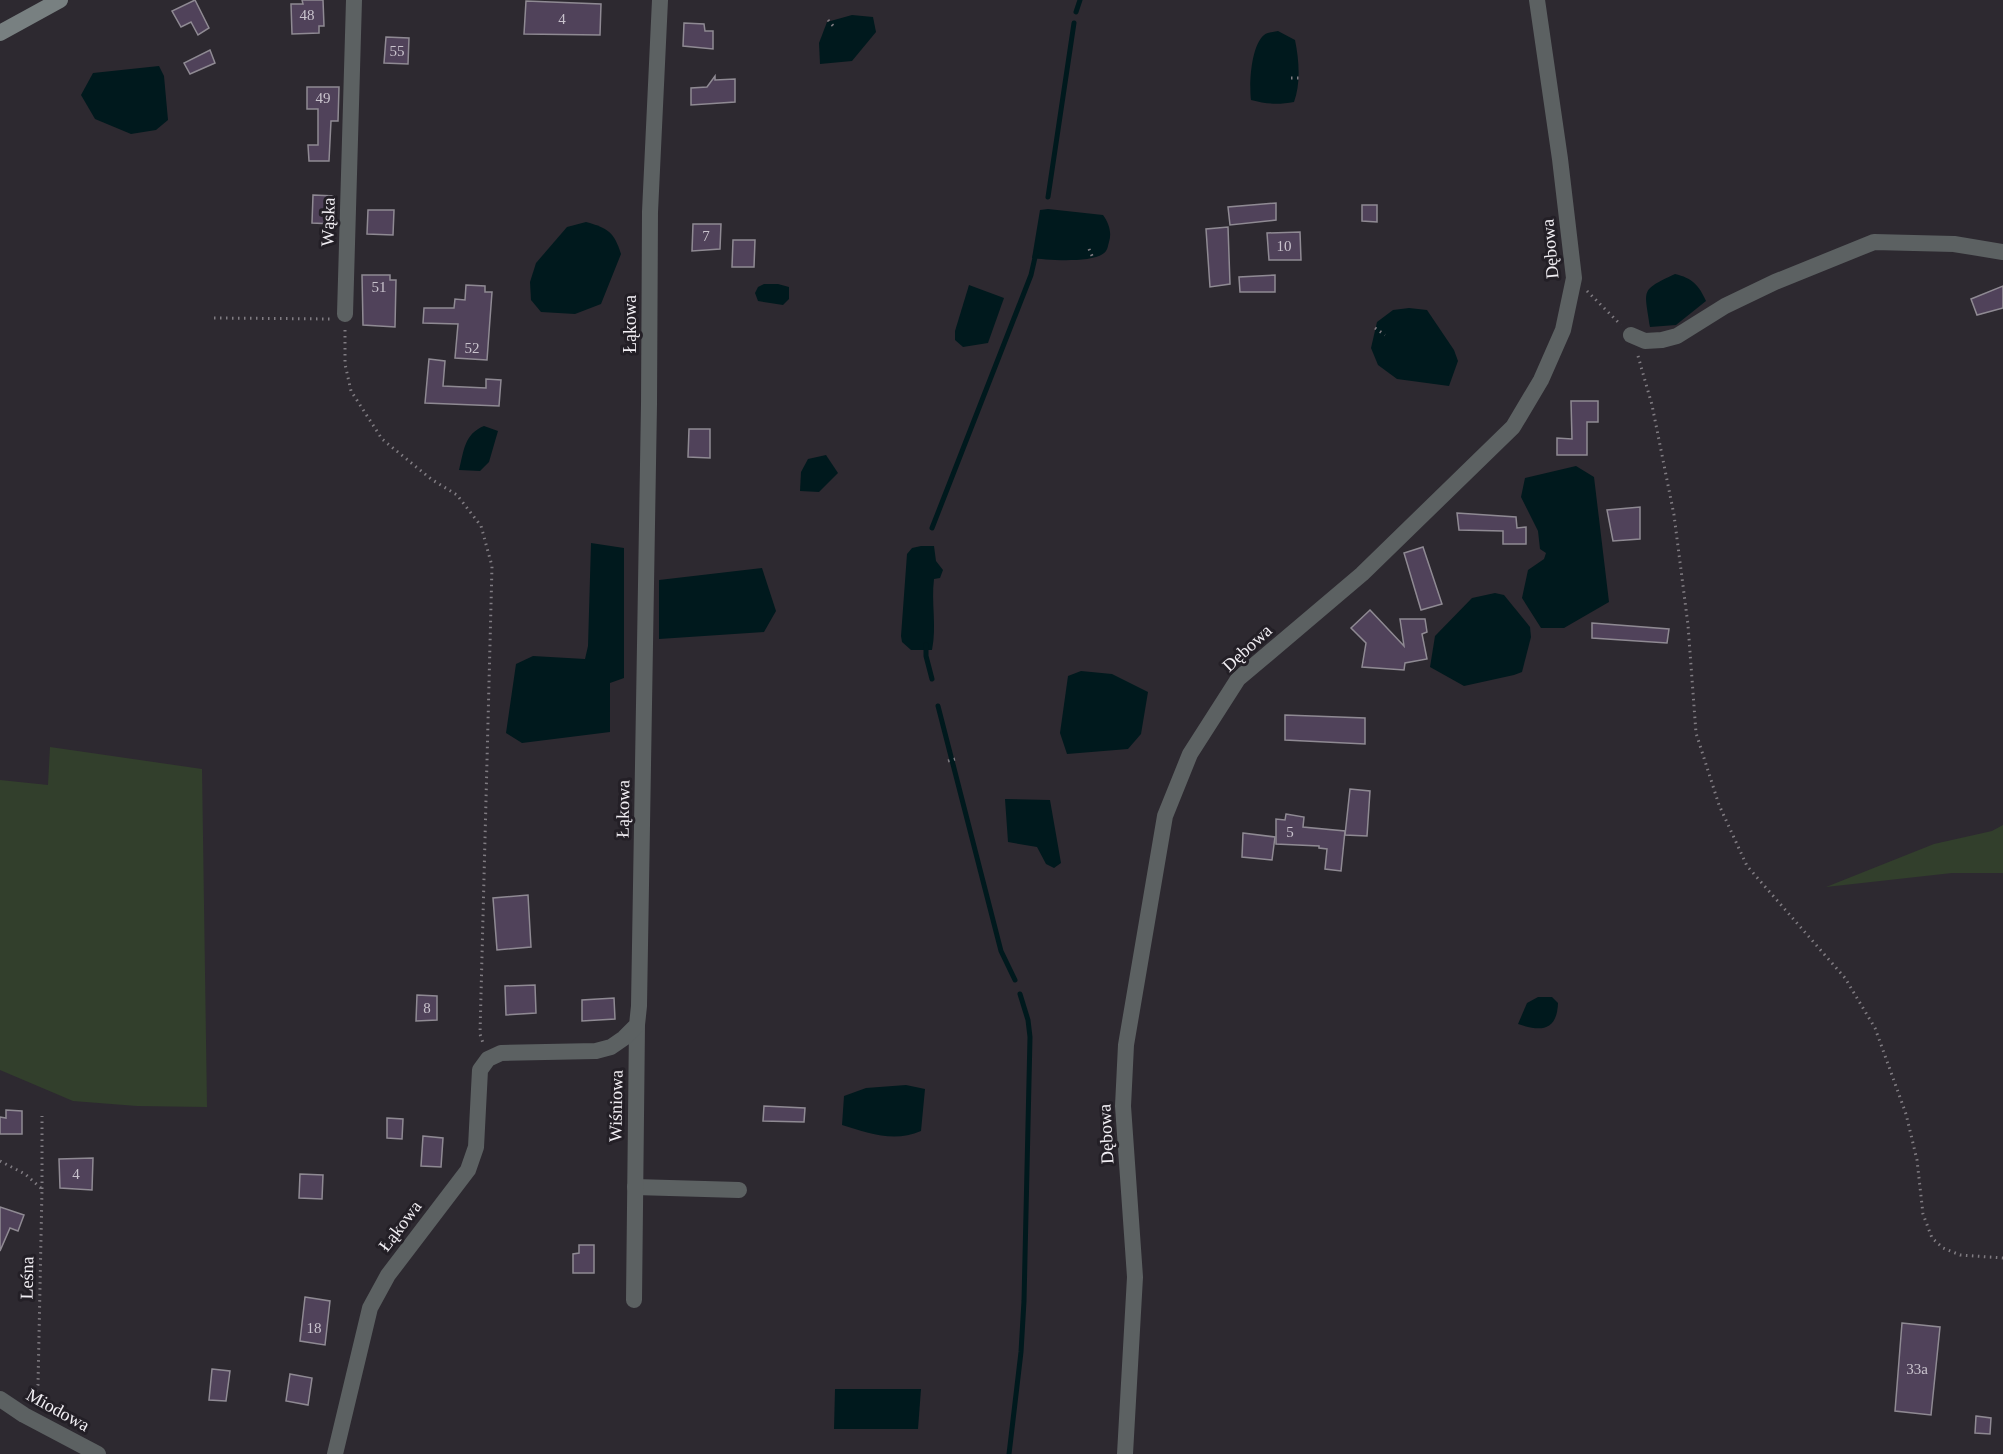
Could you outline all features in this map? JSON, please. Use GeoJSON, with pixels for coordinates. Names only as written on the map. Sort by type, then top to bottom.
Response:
{"type":"FeatureCollection","features":[{"type":"Feature","properties":{"kind":"main road"},"geometry":{"type":"LineString","coordinates":[[0,33],[60,0]]}},
{"type":"Feature","properties":{"kind":"street","name":"Wąska"},"geometry":{"type":"LineString","coordinates":[[345,314],[354,0]]}},
{"type":"Feature","properties":{"kind":"street","name":"Łąkowa"},"geometry":{"type":"LineString","coordinates":[[637,1025],[649,439],[650,212],[660,0]]}},
{"type":"Feature","properties":{"kind":"street","name":"Dębowa"},"geometry":{"type":"LineString","coordinates":[[1125,1454],[1135,1277],[1123,1106],[1126,1045],[1165,816],[1190,754],[1238,679],[1362,574],[1513,427],[1541,380],[1563,330],[1574,278],[1560,159],[1537,0]]}},
{"type":"Feature","properties":{"kind":"street"},"geometry":{"type":"LineString","coordinates":[[1631,335],[1645,341],[1677,336],[1725,306],[1874,242],[1954,244],[2003,252]]}},
{"type":"Feature","properties":{"kind":"street"},"geometry":{"type":"LineString","coordinates":[[488,1059],[501,1053],[596,1051],[611,1047],[637,1025]]}},
{"type":"Feature","properties":{"kind":"street","name":"Wiśniowa"},"geometry":{"type":"LineString","coordinates":[[634,1300],[637,1025]]}},
{"type":"Feature","properties":{"kind":"street","name":"Łąkowa"},"geometry":{"type":"LineString","coordinates":[[335,1454],[370,1308],[388,1275],[468,1170],[476,1148],[480,1070],[488,1059]]}},
{"type":"Feature","properties":{"kind":"street"},"geometry":{"type":"LineString","coordinates":[[635,1187],[739,1190]]}},
{"type":"Feature","properties":{"kind":"street","name":"Miodowa"},"geometry":{"type":"LineString","coordinates":[[0,1399],[24,1415],[98,1454]]}},
{"type":"Feature","properties":{"kind":"path"},"geometry":{"type":"LineString","coordinates":[[828,20],[835,28]]}},
{"type":"Feature","properties":{"kind":"path"},"geometry":{"type":"LineString","coordinates":[[1291,78],[1300,78]]}},
{"type":"Feature","properties":{"kind":"path"},"geometry":{"type":"LineString","coordinates":[[1089,249],[1093,258]]}},
{"type":"Feature","properties":{"kind":"path"},"geometry":{"type":"LineString","coordinates":[[1574,278],[1631,335],[1652,405],[1674,515],[1688,625],[1696,733],[1719,805],[1747,866],[1845,978],[1875,1028],[1906,1114],[1917,1160],[1923,1214],[1932,1238],[1943,1248],[1960,1255],[2003,1258]]}},
{"type":"Feature","properties":{"kind":"path"},"geometry":{"type":"LineString","coordinates":[[213,318],[333,319],[345,314],[345,364],[351,391],[382,439],[431,479],[458,495],[481,526],[492,566],[480,1034],[488,1059]]}},
{"type":"Feature","properties":{"kind":"path"},"geometry":{"type":"LineString","coordinates":[[1375,328],[1385,335]]}},
{"type":"Feature","properties":{"kind":"path"},"geometry":{"type":"LineString","coordinates":[[948,761],[955,759]]}},
{"type":"Feature","properties":{"kind":"path","name":"Leśna"},"geometry":{"type":"LineString","coordinates":[[24,1415],[38,1384],[42,1116]]}},
{"type":"Feature","properties":{"kind":"path"},"geometry":{"type":"LineString","coordinates":[[0,1161],[26,1174],[42,1189]]}},
{"type":"Feature","properties":{"kind":"green space"},"geometry":{"type":"Polygon","coordinates":[[[50,747],[202,769],[207,1107],[137,1106],[73,1101],[0,1070],[0,780],[48,785],[50,747]]]}},
{"type":"Feature","properties":{"kind":"green space"},"geometry":{"type":"Polygon","coordinates":[[[2003,825],[2003,873],[1952,873],[1826,887],[1934,844],[1992,831],[2003,825]]]}},
{"type":"Feature","properties":{"kind":"water"},"geometry":{"type":"Polygon","coordinates":[[[852,15],[873,17],[876,32],[852,61],[820,64],[819,43],[827,22],[852,15]]]}},
{"type":"Feature","properties":{"kind":"water"},"geometry":{"type":"Polygon","coordinates":[[[1278,31],[1295,40],[1299,71],[1294,102],[1272,104],[1251,100],[1250,85],[1256,48],[1264,35],[1278,31]]]}},
{"type":"Feature","properties":{"kind":"water"},"geometry":{"type":"Polygon","coordinates":[[[159,66],[164,76],[168,120],[156,130],[131,134],[95,119],[81,95],[93,73],[159,66]]]}},
{"type":"Feature","properties":{"kind":"water"},"geometry":{"type":"Polygon","coordinates":[[[1040,210],[1103,215],[1110,232],[1106,251],[1093,258],[1059,260],[1032,258],[1040,210]]]}},
{"type":"Feature","properties":{"kind":"water"},"geometry":{"type":"Polygon","coordinates":[[[586,222],[600,226],[609,232],[616,241],[621,254],[601,304],[575,314],[541,312],[531,300],[530,282],[536,263],[567,227],[586,222]]]}},
{"type":"Feature","properties":{"kind":"water"},"geometry":{"type":"Polygon","coordinates":[[[1675,274],[1694,283],[1706,301],[1676,325],[1650,327],[1647,293],[1655,284],[1675,274]]]}},
{"type":"Feature","properties":{"kind":"water"},"geometry":{"type":"Polygon","coordinates":[[[764,284],[789,287],[789,299],[783,305],[758,301],[755,293],[758,287],[764,284]]]}},
{"type":"Feature","properties":{"kind":"water"},"geometry":{"type":"Polygon","coordinates":[[[969,285],[1004,298],[988,343],[963,347],[955,340],[955,331],[969,285]]]}},
{"type":"Feature","properties":{"kind":"water"},"geometry":{"type":"Polygon","coordinates":[[[1409,308],[1427,310],[1454,350],[1458,361],[1449,386],[1397,379],[1378,365],[1371,348],[1377,322],[1393,310],[1409,308]]]}},
{"type":"Feature","properties":{"kind":"water"},"geometry":{"type":"Polygon","coordinates":[[[484,426],[498,431],[489,462],[480,471],[459,470],[469,438],[477,429],[484,426]]]}},
{"type":"Feature","properties":{"kind":"water"},"geometry":{"type":"Polygon","coordinates":[[[826,455],[838,473],[819,492],[800,491],[801,472],[808,459],[826,455]]]}},
{"type":"Feature","properties":{"kind":"water"},"geometry":{"type":"Polygon","coordinates":[[[1576,466],[1594,477],[1609,602],[1564,628],[1541,628],[1522,598],[1528,570],[1544,559],[1546,553],[1540,549],[1538,531],[1521,497],[1525,478],[1576,466]]]}},
{"type":"Feature","properties":{"kind":"water"},"geometry":{"type":"Polygon","coordinates":[[[591,543],[624,548],[624,678],[610,683],[610,732],[522,743],[506,733],[516,664],[533,656],[585,659],[588,646],[591,543]]]}},
{"type":"Feature","properties":{"kind":"water"},"geometry":{"type":"Polygon","coordinates":[[[934,546],[936,561],[943,570],[940,578],[934,579],[932,650],[911,650],[902,642],[901,636],[907,554],[912,548],[934,546]]]}},
{"type":"Feature","properties":{"kind":"water"},"geometry":{"type":"Polygon","coordinates":[[[762,568],[776,611],[764,632],[659,639],[659,580],[762,568]]]}},
{"type":"Feature","properties":{"kind":"water"},"geometry":{"type":"Polygon","coordinates":[[[1495,593],[1504,595],[1530,627],[1531,637],[1522,672],[1464,686],[1430,667],[1435,636],[1472,598],[1495,593]]]}},
{"type":"Feature","properties":{"kind":"water"},"geometry":{"type":"Polygon","coordinates":[[[1081,671],[1112,674],[1148,692],[1141,734],[1128,749],[1067,754],[1060,733],[1068,676],[1081,671]]]}},
{"type":"Feature","properties":{"kind":"water"},"geometry":{"type":"Polygon","coordinates":[[[1005,799],[1050,800],[1061,863],[1054,868],[1046,864],[1037,847],[1008,842],[1005,799]]]}},
{"type":"Feature","properties":{"kind":"water"},"geometry":{"type":"Polygon","coordinates":[[[1538,997],[1552,997],[1558,1003],[1555,1019],[1546,1027],[1540,1028],[1518,1024],[1527,1003],[1538,997]]]}},
{"type":"Feature","properties":{"kind":"water"},"geometry":{"type":"Polygon","coordinates":[[[906,1085],[925,1089],[921,1131],[911,1135],[881,1136],[842,1125],[844,1096],[866,1088],[906,1085]]]}},
{"type":"Feature","properties":{"kind":"water"},"geometry":{"type":"Polygon","coordinates":[[[835,1389],[921,1389],[918,1429],[834,1429],[835,1389]]]}},
{"type":"Feature","properties":{"kind":"building"},"geometry":{"type":"Polygon","coordinates":[[[195,0],[209,28],[198,35],[191,22],[181,27],[172,11],[195,0]]]}},
{"type":"Feature","properties":{"kind":"building"},"geometry":{"type":"Polygon","coordinates":[[[302,0],[323,0],[324,26],[319,26],[319,33],[292,34],[291,4],[303,4],[302,0]]]}},
{"type":"Feature","properties":{"kind":"building"},"geometry":{"type":"Polygon","coordinates":[[[526,1],[601,4],[600,35],[524,34],[526,1]]]}},
{"type":"Feature","properties":{"kind":"building"},"geometry":{"type":"Polygon","coordinates":[[[684,23],[704,24],[705,31],[713,31],[713,49],[683,46],[684,23]]]}},
{"type":"Feature","properties":{"kind":"building"},"geometry":{"type":"Polygon","coordinates":[[[386,37],[409,38],[408,64],[384,63],[386,37]]]}},
{"type":"Feature","properties":{"kind":"building"},"geometry":{"type":"Polygon","coordinates":[[[210,50],[215,63],[190,74],[184,63],[210,50]]]}},
{"type":"Feature","properties":{"kind":"building"},"geometry":{"type":"Polygon","coordinates":[[[715,76],[715,80],[735,79],[735,102],[691,105],[691,88],[707,87],[715,76]]]}},
{"type":"Feature","properties":{"kind":"building"},"geometry":{"type":"Polygon","coordinates":[[[307,87],[339,87],[338,121],[331,121],[329,161],[309,161],[308,145],[318,145],[318,109],[307,109],[307,87]]]}},
{"type":"Feature","properties":{"kind":"building"},"geometry":{"type":"Polygon","coordinates":[[[313,195],[335,196],[334,224],[312,223],[313,195]]]}},
{"type":"Feature","properties":{"kind":"building"},"geometry":{"type":"Polygon","coordinates":[[[1276,203],[1276,220],[1230,225],[1228,207],[1276,203]]]}},
{"type":"Feature","properties":{"kind":"building"},"geometry":{"type":"Polygon","coordinates":[[[1362,205],[1377,205],[1377,222],[1362,221],[1362,205]]]}},
{"type":"Feature","properties":{"kind":"building"},"geometry":{"type":"Polygon","coordinates":[[[368,210],[394,210],[393,235],[367,234],[368,210]]]}},
{"type":"Feature","properties":{"kind":"building"},"geometry":{"type":"Polygon","coordinates":[[[693,224],[721,224],[720,249],[692,251],[693,224]]]}},
{"type":"Feature","properties":{"kind":"building"},"geometry":{"type":"Polygon","coordinates":[[[1228,227],[1230,284],[1210,287],[1206,229],[1228,227]]]}},
{"type":"Feature","properties":{"kind":"building"},"geometry":{"type":"Polygon","coordinates":[[[1300,232],[1301,260],[1269,260],[1267,233],[1300,232]]]}},
{"type":"Feature","properties":{"kind":"building"},"geometry":{"type":"Polygon","coordinates":[[[733,240],[755,240],[754,267],[732,267],[733,240]]]}},
{"type":"Feature","properties":{"kind":"building"},"geometry":{"type":"Polygon","coordinates":[[[362,275],[390,275],[390,280],[396,280],[395,327],[363,325],[362,275]]]}},
{"type":"Feature","properties":{"kind":"building"},"geometry":{"type":"Polygon","coordinates":[[[1275,275],[1275,292],[1240,292],[1239,277],[1275,275]]]}},
{"type":"Feature","properties":{"kind":"building"},"geometry":{"type":"Polygon","coordinates":[[[466,285],[485,286],[485,292],[492,292],[487,360],[455,358],[458,324],[423,323],[424,308],[454,308],[455,299],[465,300],[466,285]]]}},
{"type":"Feature","properties":{"kind":"building"},"geometry":{"type":"Polygon","coordinates":[[[2003,286],[2003,308],[1977,315],[1971,299],[2003,286]]]}},
{"type":"Feature","properties":{"kind":"building"},"geometry":{"type":"Polygon","coordinates":[[[429,359],[445,361],[443,386],[486,388],[486,379],[501,380],[499,406],[425,403],[429,359]]]}},
{"type":"Feature","properties":{"kind":"building"},"geometry":{"type":"Polygon","coordinates":[[[1571,401],[1598,401],[1598,422],[1587,422],[1587,455],[1557,455],[1557,438],[1572,439],[1571,401]]]}},
{"type":"Feature","properties":{"kind":"building"},"geometry":{"type":"Polygon","coordinates":[[[689,429],[710,429],[710,458],[688,457],[689,429]]]}},
{"type":"Feature","properties":{"kind":"building"},"geometry":{"type":"Polygon","coordinates":[[[1640,507],[1640,539],[1613,541],[1607,510],[1640,507]]]}},
{"type":"Feature","properties":{"kind":"building"},"geometry":{"type":"Polygon","coordinates":[[[1457,513],[1516,517],[1517,528],[1526,527],[1526,544],[1503,544],[1503,531],[1459,530],[1457,513]]]}},
{"type":"Feature","properties":{"kind":"building"},"geometry":{"type":"Polygon","coordinates":[[[1423,547],[1442,604],[1421,610],[1404,553],[1423,547]]]}},
{"type":"Feature","properties":{"kind":"building"},"geometry":{"type":"Polygon","coordinates":[[[1370,610],[1404,646],[1400,619],[1425,619],[1427,632],[1422,634],[1427,659],[1405,663],[1404,670],[1362,667],[1366,643],[1351,628],[1370,610]]]}},
{"type":"Feature","properties":{"kind":"building"},"geometry":{"type":"Polygon","coordinates":[[[1592,623],[1669,629],[1667,643],[1592,638],[1592,623]]]}},
{"type":"Feature","properties":{"kind":"building"},"geometry":{"type":"Polygon","coordinates":[[[1285,715],[1365,718],[1365,744],[1285,740],[1285,715]]]}},
{"type":"Feature","properties":{"kind":"building"},"geometry":{"type":"Polygon","coordinates":[[[1350,789],[1370,791],[1367,836],[1345,835],[1350,789]]]}},
{"type":"Feature","properties":{"kind":"building"},"geometry":{"type":"Polygon","coordinates":[[[1286,814],[1304,817],[1303,827],[1345,831],[1341,871],[1325,869],[1327,849],[1319,848],[1319,846],[1276,844],[1276,819],[1285,820],[1286,814]]]}},
{"type":"Feature","properties":{"kind":"building"},"geometry":{"type":"Polygon","coordinates":[[[1243,833],[1275,837],[1272,860],[1242,857],[1243,833]]]}},
{"type":"Feature","properties":{"kind":"building"},"geometry":{"type":"Polygon","coordinates":[[[528,895],[531,947],[497,950],[493,898],[528,895]]]}},
{"type":"Feature","properties":{"kind":"building"},"geometry":{"type":"Polygon","coordinates":[[[535,985],[536,1013],[506,1015],[505,986],[535,985]]]}},
{"type":"Feature","properties":{"kind":"building"},"geometry":{"type":"Polygon","coordinates":[[[417,995],[437,996],[437,1020],[416,1021],[417,995]]]}},
{"type":"Feature","properties":{"kind":"building"},"geometry":{"type":"Polygon","coordinates":[[[614,998],[615,1019],[582,1021],[582,1000],[614,998]]]}},
{"type":"Feature","properties":{"kind":"building"},"geometry":{"type":"Polygon","coordinates":[[[764,1106],[805,1108],[804,1122],[763,1121],[764,1106]]]}},
{"type":"Feature","properties":{"kind":"building"},"geometry":{"type":"Polygon","coordinates":[[[6,1110],[22,1111],[22,1134],[0,1134],[0,1117],[6,1118],[6,1110]]]}},
{"type":"Feature","properties":{"kind":"building"},"geometry":{"type":"Polygon","coordinates":[[[387,1118],[403,1119],[402,1139],[387,1138],[387,1118]]]}},
{"type":"Feature","properties":{"kind":"building"},"geometry":{"type":"Polygon","coordinates":[[[423,1136],[443,1138],[441,1167],[421,1166],[423,1136]]]}},
{"type":"Feature","properties":{"kind":"building"},"geometry":{"type":"Polygon","coordinates":[[[93,1158],[92,1190],[60,1188],[59,1159],[93,1158]]]}},
{"type":"Feature","properties":{"kind":"building"},"geometry":{"type":"Polygon","coordinates":[[[300,1174],[323,1175],[322,1199],[299,1198],[300,1174]]]}},
{"type":"Feature","properties":{"kind":"building"},"geometry":{"type":"Polygon","coordinates":[[[0,1207],[24,1215],[18,1231],[10,1228],[0,1251],[0,1207]]]}},
{"type":"Feature","properties":{"kind":"building"},"geometry":{"type":"Polygon","coordinates":[[[579,1245],[594,1245],[594,1273],[573,1273],[573,1254],[579,1253],[579,1245]]]}},
{"type":"Feature","properties":{"kind":"building"},"geometry":{"type":"Polygon","coordinates":[[[305,1297],[330,1301],[325,1345],[300,1341],[305,1297]]]}},
{"type":"Feature","properties":{"kind":"building"},"geometry":{"type":"Polygon","coordinates":[[[1902,1323],[1940,1327],[1931,1415],[1895,1411],[1902,1323]]]}},
{"type":"Feature","properties":{"kind":"building"},"geometry":{"type":"Polygon","coordinates":[[[212,1369],[230,1371],[226,1401],[209,1400],[212,1369]]]}},
{"type":"Feature","properties":{"kind":"building"},"geometry":{"type":"Polygon","coordinates":[[[290,1374],[312,1378],[308,1405],[286,1401],[290,1374]]]}},
{"type":"Feature","properties":{"kind":"building"},"geometry":{"type":"Polygon","coordinates":[[[1976,1416],[1991,1418],[1990,1434],[1975,1433],[1976,1416]]]}},
{"type":"Feature","properties":{"kind":"waterway"},"geometry":{"type":"LineString","coordinates":[[1076,12],[1080,0]]}},
{"type":"Feature","properties":{"kind":"waterway"},"geometry":{"type":"LineString","coordinates":[[1048,197],[1074,23]]}},
{"type":"Feature","properties":{"kind":"waterway"},"geometry":{"type":"LineString","coordinates":[[932,528],[1031,275],[1036,253]]}},
{"type":"Feature","properties":{"kind":"waterway"},"geometry":{"type":"LineString","coordinates":[[926,645],[926,656],[932,679]]}},
{"type":"Feature","properties":{"kind":"waterway"},"geometry":{"type":"LineString","coordinates":[[938,706],[1001,951],[1015,980]]}},
{"type":"Feature","properties":{"kind":"waterway"},"geometry":{"type":"LineString","coordinates":[[1009,1454],[1021,1352],[1024,1301],[1030,1037],[1028,1020],[1020,994]]}}]}
